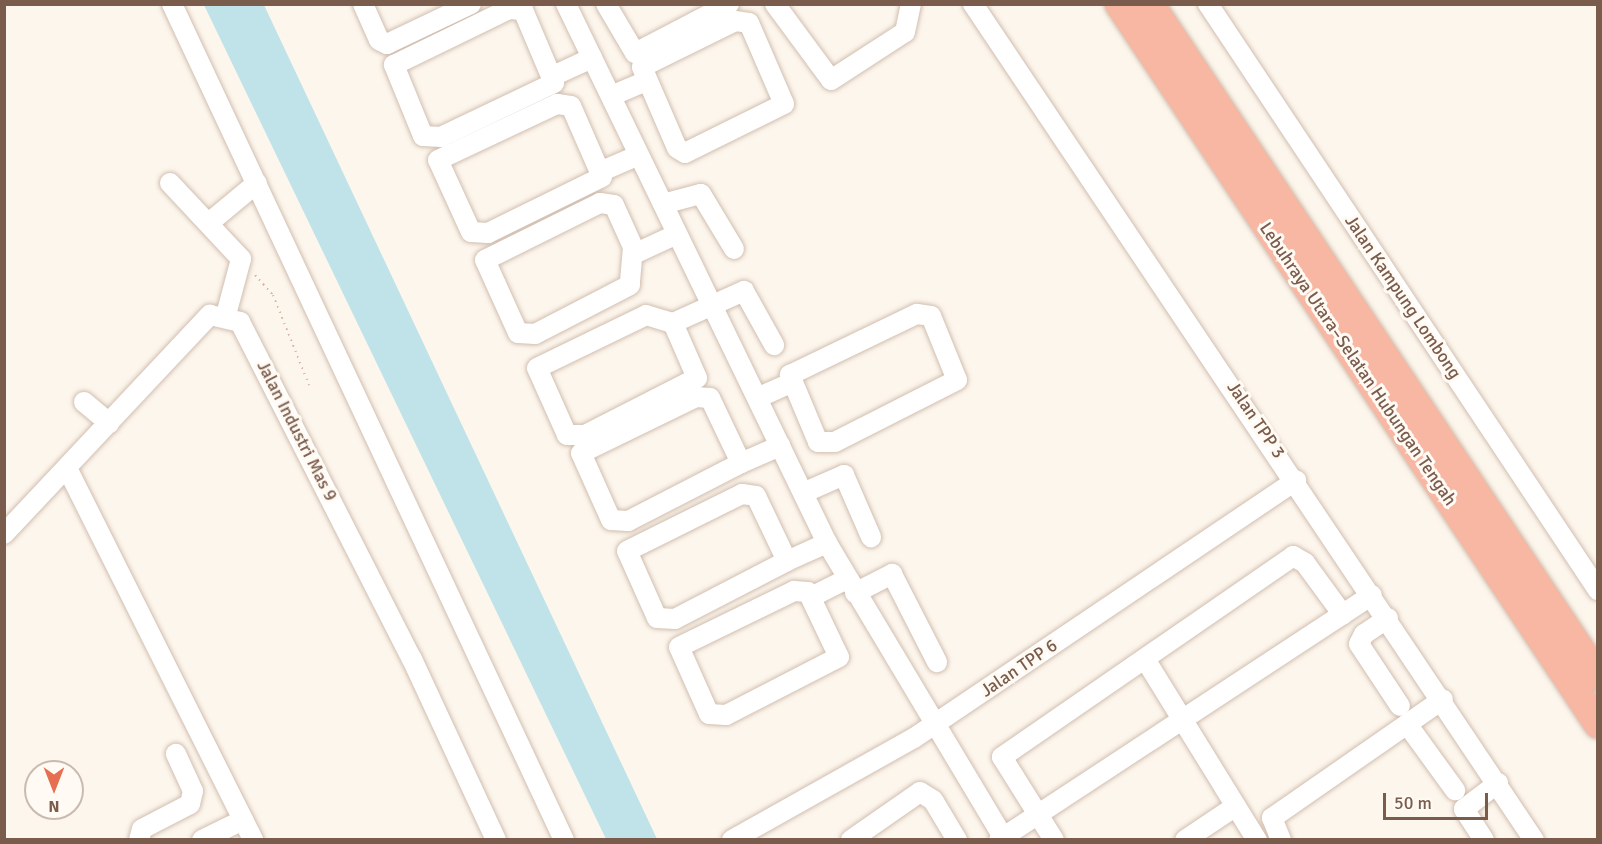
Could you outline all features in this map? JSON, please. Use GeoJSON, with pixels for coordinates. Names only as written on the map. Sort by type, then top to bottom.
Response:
{"type":"FeatureCollection","features":[{"type":"Feature","properties":{"kind":"highway","name":"Lebuhraya Utara–Selatan Hubungan Tengah"},"geometry":{"type":"LineString","coordinates":[[1119,4],[1598,724]]}},
{"type":"Feature","properties":{"kind":"highway","name":"Lebuhraya Utara–Selatan Hubungan Tengah"},"geometry":{"type":"LineString","coordinates":[[1150,4],[1598,676]]}},
{"type":"Feature","properties":{"kind":"street"},"geometry":{"type":"LineString","coordinates":[[172,4],[564,840]]}},
{"type":"Feature","properties":{"kind":"street"},"geometry":{"type":"LineString","coordinates":[[363,4],[379,40],[387,44],[471,4]]}},
{"type":"Feature","properties":{"kind":"street"},"geometry":{"type":"LineString","coordinates":[[566,4],[827,543],[932,726],[1002,838],[1186,721],[1372,595]]}},
{"type":"Feature","properties":{"kind":"street"},"geometry":{"type":"LineString","coordinates":[[606,4],[635,52],[729,4]]}},
{"type":"Feature","properties":{"kind":"street"},"geometry":{"type":"LineString","coordinates":[[775,4],[831,80],[904,32],[911,4]]}},
{"type":"Feature","properties":{"kind":"street","name":"Jalan TPP 3"},"geometry":{"type":"LineString","coordinates":[[974,4],[1443,699],[1534,840]]}},
{"type":"Feature","properties":{"kind":"street","name":"Jalan Kampung Lombong"},"geometry":{"type":"LineString","coordinates":[[1208,4],[1598,590]]}},
{"type":"Feature","properties":{"kind":"street"},"geometry":{"type":"LineString","coordinates":[[555,75],[523,10],[516,8],[394,65],[423,136],[431,141],[549,88],[555,75],[592,58]]}},
{"type":"Feature","properties":{"kind":"street"},"geometry":{"type":"LineString","coordinates":[[742,20],[749,23],[784,104],[685,153],[677,148],[646,81],[642,66],[647,62],[742,20]]}},
{"type":"Feature","properties":{"kind":"street"},"geometry":{"type":"LineString","coordinates":[[611,96],[646,81]]}},
{"type":"Feature","properties":{"kind":"street"},"geometry":{"type":"LineString","coordinates":[[602,171],[571,106],[564,103],[438,160],[471,232],[479,237],[596,185],[602,171],[639,155]]}},
{"type":"Feature","properties":{"kind":"street"},"geometry":{"type":"LineString","coordinates":[[4,534],[210,315],[226,315],[242,259],[210,222],[170,183]]}},
{"type":"Feature","properties":{"kind":"street"},"geometry":{"type":"LineString","coordinates":[[210,222],[257,183]]}},
{"type":"Feature","properties":{"kind":"street"},"geometry":{"type":"LineString","coordinates":[[663,204],[701,194],[734,249]]}},
{"type":"Feature","properties":{"kind":"street"},"geometry":{"type":"LineString","coordinates":[[634,254],[617,210],[608,202],[485,260],[518,333],[526,338],[624,292],[630,285],[627,268],[634,254],[677,234]]}},
{"type":"Feature","properties":{"kind":"street"},"geometry":{"type":"LineString","coordinates":[[673,323],[696,369],[691,385],[585,435],[567,435],[537,368],[638,316],[673,323],[744,291],[774,345]]}},
{"type":"Feature","properties":{"kind":"street"},"geometry":{"type":"LineString","coordinates":[[757,398],[790,383],[795,371],[925,313],[931,316],[957,380],[826,446],[818,442],[790,383]]}},
{"type":"Feature","properties":{"kind":"street","name":"Jalan Industri Mas 9"},"geometry":{"type":"LineString","coordinates":[[226,315],[240,322],[252,344],[496,840]]}},
{"type":"Feature","properties":{"kind":"street"},"geometry":{"type":"LineString","coordinates":[[741,463],[710,398],[704,396],[581,453],[611,520],[619,525],[741,463],[780,446]]}},
{"type":"Feature","properties":{"kind":"street"},"geometry":{"type":"LineString","coordinates":[[84,402],[109,423]]}},
{"type":"Feature","properties":{"kind":"street"},"geometry":{"type":"LineString","coordinates":[[67,468],[253,840]]}},
{"type":"Feature","properties":{"kind":"street"},"geometry":{"type":"LineString","coordinates":[[803,493],[843,476],[871,537]]}},
{"type":"Feature","properties":{"kind":"street","name":"Jalan TPP 6"},"geometry":{"type":"LineString","coordinates":[[732,840],[932,726],[1296,480]]}},
{"type":"Feature","properties":{"kind":"street"},"geometry":{"type":"LineString","coordinates":[[787,561],[759,501],[750,493],[627,551],[657,618],[665,622],[827,543]]}},
{"type":"Feature","properties":{"kind":"street"},"geometry":{"type":"LineString","coordinates":[[1054,840],[1002,758],[1293,556],[1305,563],[1343,615]]}},
{"type":"Feature","properties":{"kind":"street"},"geometry":{"type":"LineString","coordinates":[[811,597],[839,657],[726,715],[709,714],[679,647],[794,591],[811,597],[892,574],[937,662]]}},
{"type":"Feature","properties":{"kind":"street"},"geometry":{"type":"LineString","coordinates":[[1388,618],[1364,634],[1359,644],[1403,715],[1455,790]]}},
{"type":"Feature","properties":{"kind":"street"},"geometry":{"type":"LineString","coordinates":[[1144,659],[1186,721],[1257,840]]}},
{"type":"Feature","properties":{"kind":"street"},"geometry":{"type":"LineString","coordinates":[[1281,840],[1272,818],[1403,715],[1443,699]]}},
{"type":"Feature","properties":{"kind":"street"},"geometry":{"type":"LineString","coordinates":[[139,840],[142,829],[190,804],[193,791],[176,754]]}},
{"type":"Feature","properties":{"kind":"street"},"geometry":{"type":"LineString","coordinates":[[1484,840],[1464,809],[1498,783]]}},
{"type":"Feature","properties":{"kind":"street"},"geometry":{"type":"LineString","coordinates":[[850,840],[920,792],[933,800],[957,840]]}},
{"type":"Feature","properties":{"kind":"street"},"geometry":{"type":"LineString","coordinates":[[1185,840],[1236,806]]}},
{"type":"Feature","properties":{"kind":"street"},"geometry":{"type":"LineString","coordinates":[[202,840],[243,820]]}},
{"type":"Feature","properties":{"kind":"path"},"geometry":{"type":"LineString","coordinates":[[242,259],[273,295],[309,385]]}},
{"type":"Feature","properties":{"kind":"water"},"geometry":{"type":"Polygon","coordinates":[[[204,5],[264,5],[657,839],[606,839],[204,5]]]}}]}
